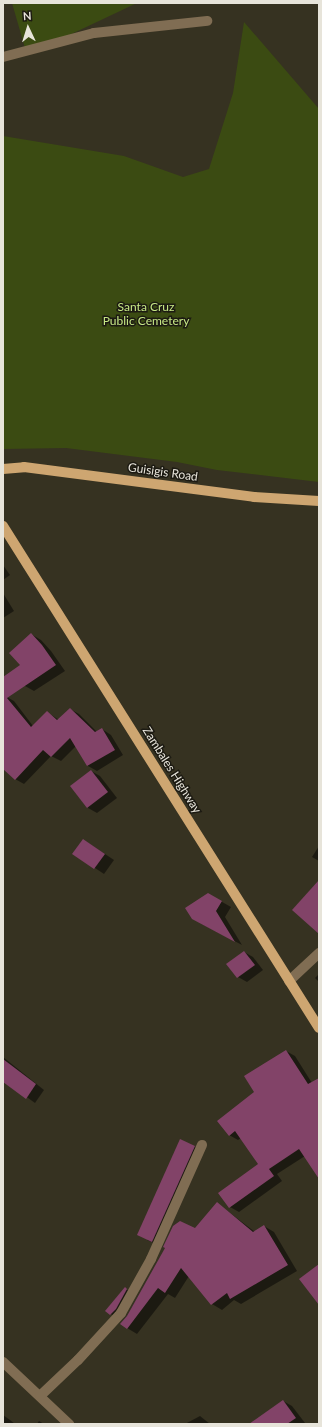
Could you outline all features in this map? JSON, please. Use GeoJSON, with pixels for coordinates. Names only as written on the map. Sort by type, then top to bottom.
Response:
{"type":"FeatureCollection","features":[{"type":"Feature","properties":{"kind":"main road","name":"Guisigis Road"},"geometry":{"type":"LineString","coordinates":[[3,469],[24,467],[239,495],[319,501]]}},
{"type":"Feature","properties":{"kind":"main road","name":"Zambales Highway"},"geometry":{"type":"LineString","coordinates":[[3,526],[319,1028]]}},
{"type":"Feature","properties":{"kind":"street"},"geometry":{"type":"LineString","coordinates":[[3,57],[94,32],[207,21]]}},
{"type":"Feature","properties":{"kind":"street"},"geometry":{"type":"LineString","coordinates":[[289,981],[319,953]]}},
{"type":"Feature","properties":{"kind":"street"},"geometry":{"type":"LineString","coordinates":[[40,1396],[78,1360],[121,1313],[151,1259],[202,1145]]}},
{"type":"Feature","properties":{"kind":"street"},"geometry":{"type":"LineString","coordinates":[[3,1362],[69,1424]]}},
{"type":"Feature","properties":{"kind":"green space"},"geometry":{"type":"Polygon","coordinates":[[[12,3],[137,3],[27,55],[12,3]]]}},
{"type":"Feature","properties":{"kind":"green space","name":"Santa Cruz Public Cemetery"},"geometry":{"type":"Polygon","coordinates":[[[244,22],[319,109],[319,482],[217,470],[177,462],[66,448],[3,449],[3,136],[124,156],[183,177],[209,169],[233,93],[244,22]]]}},
{"type":"Feature","properties":{"kind":"building"},"geometry":{"type":"Polygon","coordinates":[[[31,633],[42,645],[56,665],[7,698],[31,727],[47,711],[57,720],[70,708],[95,732],[102,728],[115,750],[87,766],[70,738],[51,757],[43,750],[15,780],[3,769],[3,677],[20,665],[9,653],[31,633]]]}},
{"type":"Feature","properties":{"kind":"building"},"geometry":{"type":"Polygon","coordinates":[[[91,770],[108,792],[87,808],[70,786],[91,770]]]}},
{"type":"Feature","properties":{"kind":"building"},"geometry":{"type":"Polygon","coordinates":[[[83,839],[105,854],[94,869],[72,854],[83,839]]]}},
{"type":"Feature","properties":{"kind":"building"},"geometry":{"type":"Polygon","coordinates":[[[319,880],[319,934],[292,910],[319,880]]]}},
{"type":"Feature","properties":{"kind":"building"},"geometry":{"type":"Polygon","coordinates":[[[208,893],[222,901],[216,911],[235,942],[192,919],[185,908],[208,893]]]}},
{"type":"Feature","properties":{"kind":"building"},"geometry":{"type":"Polygon","coordinates":[[[244,951],[255,965],[237,978],[226,964],[244,951]]]}},
{"type":"Feature","properties":{"kind":"building"},"geometry":{"type":"Polygon","coordinates":[[[286,1050],[308,1084],[319,1078],[319,1179],[299,1149],[269,1169],[274,1176],[229,1208],[218,1193],[258,1164],[235,1131],[229,1136],[217,1121],[254,1092],[244,1076],[286,1050]]]}},
{"type":"Feature","properties":{"kind":"building"},"geometry":{"type":"Polygon","coordinates":[[[3,1059],[36,1084],[26,1099],[3,1082],[3,1059]]]}},
{"type":"Feature","properties":{"kind":"building"},"geometry":{"type":"Polygon","coordinates":[[[180,1139],[195,1146],[152,1242],[137,1235],[180,1139]]]}},
{"type":"Feature","properties":{"kind":"building"},"geometry":{"type":"Polygon","coordinates":[[[217,1202],[253,1232],[264,1225],[288,1265],[230,1299],[227,1293],[211,1305],[181,1268],[165,1293],[158,1288],[127,1329],[120,1324],[127,1316],[165,1248],[163,1247],[173,1226],[180,1221],[195,1228],[217,1202]]]}},
{"type":"Feature","properties":{"kind":"building"},"geometry":{"type":"Polygon","coordinates":[[[319,1264],[319,1305],[299,1279],[319,1264]]]}},
{"type":"Feature","properties":{"kind":"building"},"geometry":{"type":"Polygon","coordinates":[[[125,1287],[127,1289],[116,1309],[110,1315],[105,1311],[125,1287]]]}},
{"type":"Feature","properties":{"kind":"building"},"geometry":{"type":"Polygon","coordinates":[[[283,1400],[296,1418],[287,1424],[249,1424],[283,1400]]]}}]}
